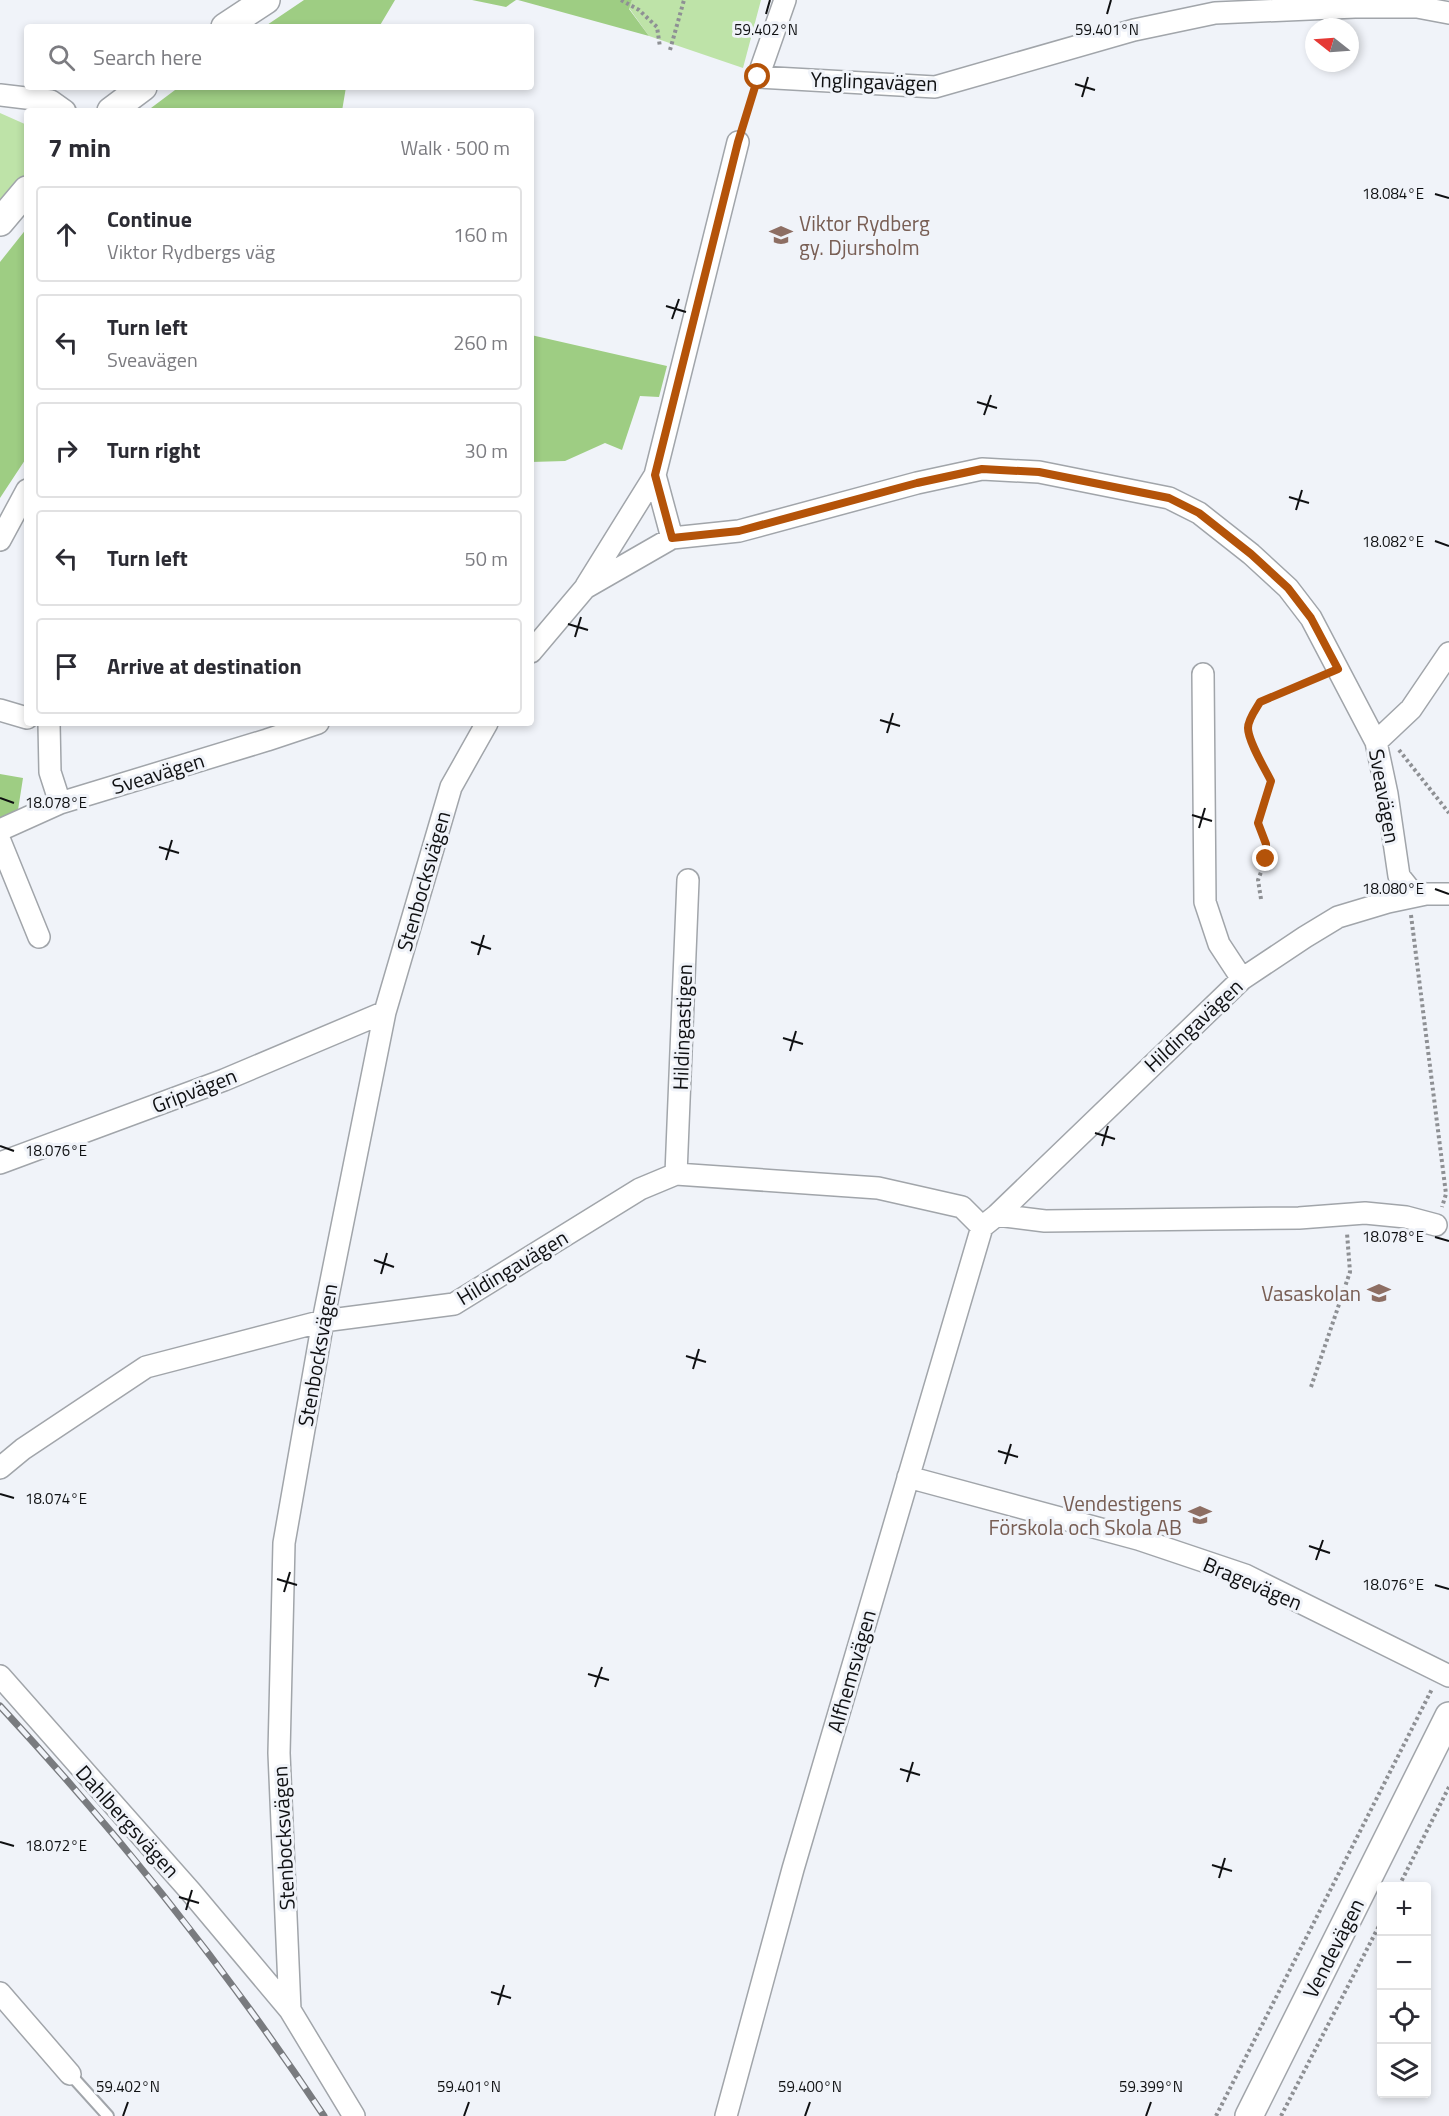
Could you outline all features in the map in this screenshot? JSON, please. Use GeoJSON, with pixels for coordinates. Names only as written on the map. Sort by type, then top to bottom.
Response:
{"type":"FeatureCollection","features":[{"type":"Feature","properties":{"kind":"street"},"geometry":{"type":"LineString","coordinates":[[230,24],[266,0]]}},
{"type":"Feature","properties":{"kind":"street"},"geometry":{"type":"LineString","coordinates":[[758,77],[785,0]]}},
{"type":"Feature","properties":{"kind":"street","name":"Ynglingavägen"},"geometry":{"type":"LineString","coordinates":[[758,77],[935,87],[1134,30],[1215,13],[1355,7],[1417,7],[1449,13]]}},
{"type":"Feature","properties":{"kind":"street"},"geometry":{"type":"LineString","coordinates":[[115,108],[139,90]]}},
{"type":"Feature","properties":{"kind":"street"},"geometry":{"type":"LineString","coordinates":[[0,95],[51,101],[61,108]]}},
{"type":"Feature","properties":{"kind":"street"},"geometry":{"type":"LineString","coordinates":[[585,588],[655,475],[738,142]]}},
{"type":"Feature","properties":{"kind":"street"},"geometry":{"type":"LineString","coordinates":[[0,222],[24,194]]}},
{"type":"Feature","properties":{"kind":"street","name":"Sveavägen"},"geometry":{"type":"LineString","coordinates":[[534,648],[585,588],[672,538],[739,531],[917,483],[982,469],[1050,474],[1169,498],[1199,513],[1251,554],[1288,588],[1311,618],[1338,669],[1381,737],[1399,876],[1417,896]]}},
{"type":"Feature","properties":{"kind":"street"},"geometry":{"type":"LineString","coordinates":[[655,475],[672,538]]}},
{"type":"Feature","properties":{"kind":"street"},"geometry":{"type":"LineString","coordinates":[[0,540],[24,495]]}},
{"type":"Feature","properties":{"kind":"street"},"geometry":{"type":"LineString","coordinates":[[1381,737],[1411,710],[1449,653]]}},
{"type":"Feature","properties":{"kind":"street"},"geometry":{"type":"LineString","coordinates":[[1203,674],[1205,902],[1219,944],[1242,979]]}},
{"type":"Feature","properties":{"kind":"street"},"geometry":{"type":"LineString","coordinates":[[0,710],[24,717]]}},
{"type":"Feature","properties":{"kind":"street"},"geometry":{"type":"LineString","coordinates":[[47,726],[50,772],[60,803]]}},
{"type":"Feature","properties":{"kind":"street","name":"Sveavägen"},"geometry":{"type":"LineString","coordinates":[[0,830],[60,803],[309,726]]}},
{"type":"Feature","properties":{"kind":"street","name":"Stenbocksvägen"},"geometry":{"type":"LineString","coordinates":[[290,2010],[279,1752],[284,1543],[323,1321],[385,1012],[451,787],[485,726]]}},
{"type":"Feature","properties":{"kind":"street"},"geometry":{"type":"LineString","coordinates":[[0,841],[39,937]]}},
{"type":"Feature","properties":{"kind":"street","name":"Hildingastigen"},"geometry":{"type":"LineString","coordinates":[[676,1174],[688,880]]}},
{"type":"Feature","properties":{"kind":"street"},"geometry":{"type":"LineString","coordinates":[[1417,896],[1449,894]]}},
{"type":"Feature","properties":{"kind":"street","name":"Hildingavägen"},"geometry":{"type":"LineString","coordinates":[[0,1468],[22,1449],[146,1367],[323,1321],[454,1304],[640,1189],[676,1174],[878,1188],[962,1208],[990,1221],[1242,979],[1305,936],[1338,917],[1417,896]]}},
{"type":"Feature","properties":{"kind":"street","name":"Gripvägen"},"geometry":{"type":"LineString","coordinates":[[0,1162],[224,1080],[385,1012]]}},
{"type":"Feature","properties":{"kind":"street"},"geometry":{"type":"LineString","coordinates":[[990,1221],[1299,1218],[1365,1213],[1406,1216],[1436,1225]]}},
{"type":"Feature","properties":{"kind":"street","name":"Alfhemsvägen"},"geometry":{"type":"LineString","coordinates":[[726,2116],[792,1869],[908,1477],[990,1221]]}},
{"type":"Feature","properties":{"kind":"street","name":"Bragevägen"},"geometry":{"type":"LineString","coordinates":[[908,1477],[1138,1539],[1245,1575],[1445,1674]]}},
{"type":"Feature","properties":{"kind":"street","name":"Dahlbergsvägen"},"geometry":{"type":"LineString","coordinates":[[0,1676],[191,1892],[290,2010],[354,2116]]}},
{"type":"Feature","properties":{"kind":"street","name":"Vendevägen"},"geometry":{"type":"LineString","coordinates":[[1249,2116],[1449,1716]]}},
{"type":"Feature","properties":{"kind":"street"},"geometry":{"type":"LineString","coordinates":[[0,1993],[70,2074]]}},
{"type":"Feature","properties":{"kind":"lane"},"geometry":{"type":"LineString","coordinates":[[70,2074],[108,2116]]}},
{"type":"Feature","properties":{"kind":"path"},"geometry":{"type":"LineString","coordinates":[[621,0],[639,10],[657,27],[660,47]]}},
{"type":"Feature","properties":{"kind":"path"},"geometry":{"type":"LineString","coordinates":[[670,50],[684,0]]}},
{"type":"Feature","properties":{"kind":"path"},"geometry":{"type":"LineString","coordinates":[[738,142],[758,77]]}},
{"type":"Feature","properties":{"kind":"path"},"geometry":{"type":"LineString","coordinates":[[1261,898],[1258,880],[1266,859],[1266,844],[1258,823],[1271,781],[1248,728],[1253,713],[1260,702],[1338,669]]}},
{"type":"Feature","properties":{"kind":"path"},"geometry":{"type":"LineString","coordinates":[[1381,737],[1449,813]]}},
{"type":"Feature","properties":{"kind":"path"},"geometry":{"type":"LineString","coordinates":[[1417,896],[1446,1194],[1436,1225]]}},
{"type":"Feature","properties":{"kind":"path"},"geometry":{"type":"LineString","coordinates":[[1311,1387],[1350,1272],[1346,1214]]}},
{"type":"Feature","properties":{"kind":"path"},"geometry":{"type":"LineString","coordinates":[[1216,2116],[1445,1674]]}},
{"type":"Feature","properties":{"kind":"path"},"geometry":{"type":"LineString","coordinates":[[1402,1882],[1449,1787]]}},
{"type":"Feature","properties":{"kind":"path"},"geometry":{"type":"LineString","coordinates":[[1281,2116],[1377,1930]]}},
{"type":"Feature","properties":{"kind":"green space"},"geometry":{"type":"Polygon","coordinates":[[[304,0],[395,0],[381,24],[268,24],[304,0]]]}},
{"type":"Feature","properties":{"kind":"green space"},"geometry":{"type":"Polygon","coordinates":[[[472,0],[516,0],[506,7],[472,0]]]}},
{"type":"Feature","properties":{"kind":"green space"},"geometry":{"type":"Polygon","coordinates":[[[518,0],[632,0],[629,9],[649,36],[518,0]]]}},
{"type":"Feature","properties":{"kind":"green space"},"geometry":{"type":"Polygon","coordinates":[[[632,0],[761,0],[743,68],[649,36],[629,8],[632,0]]]}},
{"type":"Feature","properties":{"kind":"green space"},"geometry":{"type":"Polygon","coordinates":[[[175,90],[346,90],[342,108],[151,108],[175,90]]]}},
{"type":"Feature","properties":{"kind":"green space"},"geometry":{"type":"Polygon","coordinates":[[[0,113],[24,124],[24,176],[0,203],[0,113]]]}},
{"type":"Feature","properties":{"kind":"green space"},"geometry":{"type":"Polygon","coordinates":[[[24,232],[24,462],[0,498],[0,262],[24,232]]]}},
{"type":"Feature","properties":{"kind":"green space"},"geometry":{"type":"Polygon","coordinates":[[[534,336],[667,366],[659,397],[640,396],[622,450],[605,443],[565,461],[534,462],[534,336]]]}},
{"type":"Feature","properties":{"kind":"green space"},"geometry":{"type":"Polygon","coordinates":[[[0,774],[23,778],[18,810],[0,818],[0,774]]]}},
{"type":"Feature","properties":{"kind":"railway"},"geometry":{"type":"LineString","coordinates":[[0,1706],[87,1804],[170,1904],[249,2008],[324,2116]]}},
{"type":"Feature","properties":{"kind":"place","name":"Viktor Rydberg gy. Djursholm"},"geometry":{"type":"Point","coordinates":[781,235]}},
{"type":"Feature","properties":{"kind":"place","name":"Vasaskolan"},"geometry":{"type":"Point","coordinates":[1379,1293]}},
{"type":"Feature","properties":{"kind":"place","name":"Vendestigens Förskola och Skola AB"},"geometry":{"type":"Point","coordinates":[1200,1515]}},
{"type":"Feature","properties":{"kind":"route"},"geometry":{"type":"LineString","coordinates":[[758,77],[738,142],[655,475],[672,538],[739,531],[917,483],[982,469],[1039,472],[1169,498],[1199,513],[1251,554],[1288,588],[1311,618],[1338,669],[1260,702],[1253,713],[1248,728],[1271,781],[1258,823],[1266,844],[1266,859]]}}]}
